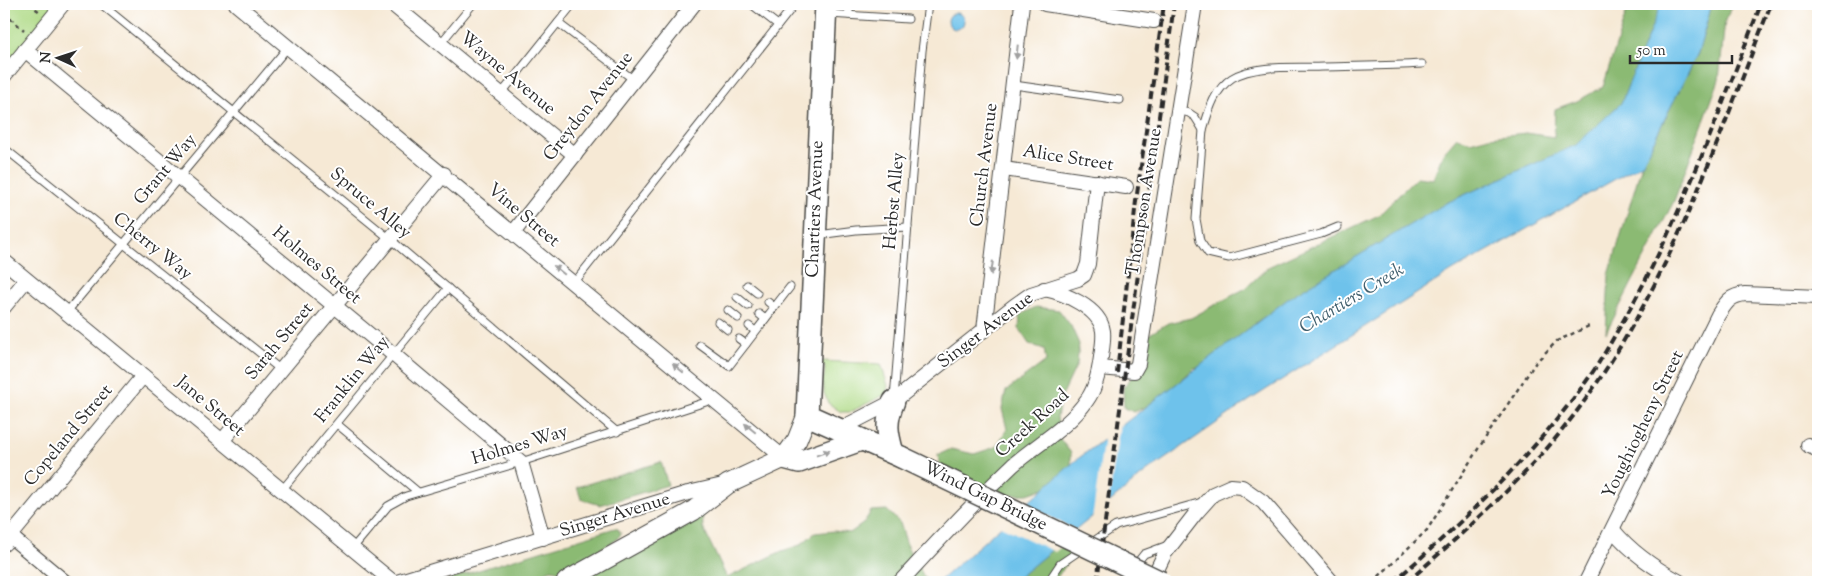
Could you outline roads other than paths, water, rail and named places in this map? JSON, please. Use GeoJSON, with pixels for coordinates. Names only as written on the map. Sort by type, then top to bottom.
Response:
{"type":"FeatureCollection","features":[{"type":"Feature","properties":{"kind":"main road","name":"Chartiers Avenue"},"geometry":{"type":"LineString","coordinates":[[807,415],[826,9]]}},
{"type":"Feature","properties":{"kind":"main road"},"geometry":{"type":"LineString","coordinates":[[894,401],[887,422],[888,434],[897,455]]}},
{"type":"Feature","properties":{"kind":"main road","name":"Wind Gap Bridge"},"geometry":{"type":"LineString","coordinates":[[807,415],[897,455],[1161,582]]}},
{"type":"Feature","properties":{"kind":"main road"},"geometry":{"type":"LineString","coordinates":[[784,458],[799,462],[861,440]]}},
{"type":"Feature","properties":{"kind":"street"},"geometry":{"type":"LineString","coordinates":[[4,76],[63,4]]}},
{"type":"Feature","properties":{"kind":"street","name":"Vine Street"},"geometry":{"type":"LineString","coordinates":[[236,4],[444,174],[784,458]]}},
{"type":"Feature","properties":{"kind":"street","name":"Wayne Avenue"},"geometry":{"type":"LineString","coordinates":[[392,4],[575,155]]}},
{"type":"Feature","properties":{"kind":"street","name":"Greydon Avenue"},"geometry":{"type":"LineString","coordinates":[[513,232],[694,4]]}},
{"type":"Feature","properties":{"kind":"street","name":"Church Avenue"},"geometry":{"type":"LineString","coordinates":[[984,330],[1022,4]]}},
{"type":"Feature","properties":{"kind":"street"},"geometry":{"type":"LineString","coordinates":[[1045,4],[1154,21]]}},
{"type":"Feature","properties":{"kind":"street","name":"Thompson Avenue"},"geometry":{"type":"LineString","coordinates":[[1100,368],[1131,371],[1137,368],[1195,4]]}},
{"type":"Feature","properties":{"kind":"street","name":"Holmes Street"},"geometry":{"type":"LineString","coordinates":[[25,50],[521,462]]}},
{"type":"Feature","properties":{"kind":"street","name":"Alice Street"},"geometry":{"type":"LineString","coordinates":[[1004,168],[1126,187]]}},
{"type":"Feature","properties":{"kind":"street","name":"Sarah Street"},"geometry":{"type":"LineString","coordinates":[[222,441],[444,174]]}},
{"type":"Feature","properties":{"kind":"street","name":"Singer Avenue"},"geometry":{"type":"LineString","coordinates":[[838,430],[894,401],[1031,294],[1078,279],[1084,275],[1088,264],[1096,182]]}},
{"type":"Feature","properties":{"kind":"street","name":"Jane Street"},"geometry":{"type":"LineString","coordinates":[[4,261],[393,582]]}},
{"type":"Feature","properties":{"kind":"street"},"geometry":{"type":"LineString","coordinates":[[4,307],[26,280]]}},
{"type":"Feature","properties":{"kind":"street","name":"Creek Road"},"geometry":{"type":"LineString","coordinates":[[900,582],[1014,464],[1080,410],[1088,400],[1096,384],[1103,340],[1103,330],[1100,322],[1095,315],[1067,295],[1044,289]]}},
{"type":"Feature","properties":{"kind":"street","name":"Youghiogheny Street"},"geometry":{"type":"LineString","coordinates":[[1586,582],[1726,302],[1736,295],[1744,294],[1818,297]]}},
{"type":"Feature","properties":{"kind":"street","name":"Copeland Street"},"geometry":{"type":"LineString","coordinates":[[6,537],[143,376]]}},
{"type":"Feature","properties":{"kind":"street"},"geometry":{"type":"LineString","coordinates":[[784,458],[797,440],[807,415]]}},
{"type":"Feature","properties":{"kind":"street","name":"Singer Avenue"},"geometry":{"type":"LineString","coordinates":[[397,582],[688,493],[728,484],[784,458]]}},
{"type":"Feature","properties":{"kind":"street"},"geometry":{"type":"LineString","coordinates":[[521,462],[543,538]]}},
{"type":"Feature","properties":{"kind":"street"},"geometry":{"type":"LineString","coordinates":[[566,582],[570,578],[693,511],[728,484]]}},
{"type":"Feature","properties":{"kind":"street"},"geometry":{"type":"LineString","coordinates":[[1151,582],[1165,553],[1207,501],[1213,494],[1231,486],[1242,487],[1263,502],[1332,582]]}},
{"type":"Feature","properties":{"kind":"street"},"geometry":{"type":"LineString","coordinates":[[1613,530],[1635,554],[1653,567],[1680,582]]}},
{"type":"Feature","properties":{"kind":"street"},"geometry":{"type":"LineString","coordinates":[[6,537],[65,582]]}},
{"type":"Feature","properties":{"kind":"lane","name":"Spruce Alley"},"geometry":{"type":"LineString","coordinates":[[101,4],[390,239],[616,432]]}},
{"type":"Feature","properties":{"kind":"lane"},"geometry":{"type":"LineString","coordinates":[[440,44],[472,4]]}},
{"type":"Feature","properties":{"kind":"lane"},"geometry":{"type":"LineString","coordinates":[[501,94],[573,4]]}},
{"type":"Feature","properties":{"kind":"lane"},"geometry":{"type":"LineString","coordinates":[[751,4],[778,25]]}},
{"type":"Feature","properties":{"kind":"lane"},"geometry":{"type":"LineString","coordinates":[[574,283],[795,4]]}},
{"type":"Feature","properties":{"kind":"lane"},"geometry":{"type":"LineString","coordinates":[[849,4],[849,16]]}},
{"type":"Feature","properties":{"kind":"lane","name":"Herbst Alley"},"geometry":{"type":"LineString","coordinates":[[894,401],[922,51],[928,4]]}},
{"type":"Feature","properties":{"kind":"lane"},"geometry":{"type":"LineString","coordinates":[[826,9],[849,16],[908,19]]}},
{"type":"Feature","properties":{"kind":"lane"},"geometry":{"type":"LineString","coordinates":[[558,23],[634,80]]}},
{"type":"Feature","properties":{"kind":"lane","name":"Grant Way"},"geometry":{"type":"LineString","coordinates":[[66,313],[288,47]]}},
{"type":"Feature","properties":{"kind":"lane"},"geometry":{"type":"LineString","coordinates":[[1338,227],[1321,234],[1229,258],[1208,253],[1200,241],[1196,219],[1203,130],[1210,105],[1217,93],[1232,79],[1248,71],[1277,68],[1422,64]]}},
{"type":"Feature","properties":{"kind":"lane"},"geometry":{"type":"LineString","coordinates":[[1014,85],[1120,100]]}},
{"type":"Feature","properties":{"kind":"lane"},"geometry":{"type":"LineString","coordinates":[[1178,110],[1195,117],[1203,130]]}},
{"type":"Feature","properties":{"kind":"lane","name":"Cherry Way"},"geometry":{"type":"LineString","coordinates":[[4,148],[281,370]]}},
{"type":"Feature","properties":{"kind":"lane"},"geometry":{"type":"LineString","coordinates":[[815,236],[856,230],[908,227]]}},
{"type":"Feature","properties":{"kind":"lane"},"geometry":{"type":"LineString","coordinates":[[747,285],[757,293]]}},
{"type":"Feature","properties":{"kind":"lane"},"geometry":{"type":"LineString","coordinates":[[700,345],[729,366],[746,344],[752,329],[765,319],[771,304],[790,287]]}},
{"type":"Feature","properties":{"kind":"lane","name":"Franklin Way"},"geometry":{"type":"LineString","coordinates":[[282,490],[448,288]]}},
{"type":"Feature","properties":{"kind":"lane"},"geometry":{"type":"LineString","coordinates":[[738,297],[748,306]]}},
{"type":"Feature","properties":{"kind":"lane"},"geometry":{"type":"LineString","coordinates":[[728,310],[738,318]]}},
{"type":"Feature","properties":{"kind":"lane"},"geometry":{"type":"LineString","coordinates":[[758,314],[765,319]]}},
{"type":"Feature","properties":{"kind":"lane"},"geometry":{"type":"LineString","coordinates":[[718,322],[728,330]]}},
{"type":"Feature","properties":{"kind":"lane"},"geometry":{"type":"LineString","coordinates":[[739,339],[746,344]]}},
{"type":"Feature","properties":{"kind":"lane","name":"Holmes Way"},"geometry":{"type":"LineString","coordinates":[[352,549],[388,506],[406,496],[521,462],[715,399]]}},
{"type":"Feature","properties":{"kind":"lane"},"geometry":{"type":"LineString","coordinates":[[337,424],[418,492]]}},
{"type":"Feature","properties":{"kind":"lane"},"geometry":{"type":"LineString","coordinates":[[1048,582],[1060,564],[1116,526],[1207,501]]}},
{"type":"Feature","properties":{"kind":"lane"},"geometry":{"type":"LineString","coordinates":[[1122,582],[1144,554],[1173,543]]}},
{"type":"Feature","properties":{"kind":"water","name":"Chartiers Creek"},"geometry":{"type":"Polygon","coordinates":[[[1661,4],[1712,4],[1698,53],[1642,164],[1452,271],[1250,400],[1146,472],[1013,582],[938,582],[1075,461],[1293,295],[1446,203],[1576,145],[1621,103],[1661,4]]]}},
{"type":"Feature","properties":{"kind":"water"},"geometry":{"type":"Polygon","coordinates":[[[956,13],[964,21],[956,29],[948,21],[956,13]]]}},
{"type":"Feature","properties":{"kind":"railway"},"geometry":{"type":"LineString","coordinates":[[1117,373],[1136,201],[1164,4]]}},
{"type":"Feature","properties":{"kind":"railway"},"geometry":{"type":"LineString","coordinates":[[1097,582],[1174,4]]}},
{"type":"Feature","properties":{"kind":"railway"},"geometry":{"type":"LineString","coordinates":[[1393,582],[1469,514],[1517,465],[1561,414],[1600,361],[1646,278],[1683,201],[1761,4]]}},
{"type":"Feature","properties":{"kind":"railway"},"geometry":{"type":"LineString","coordinates":[[1407,582],[1518,480],[1577,411],[1609,364],[1638,316],[1688,214],[1771,4]]}}]}
